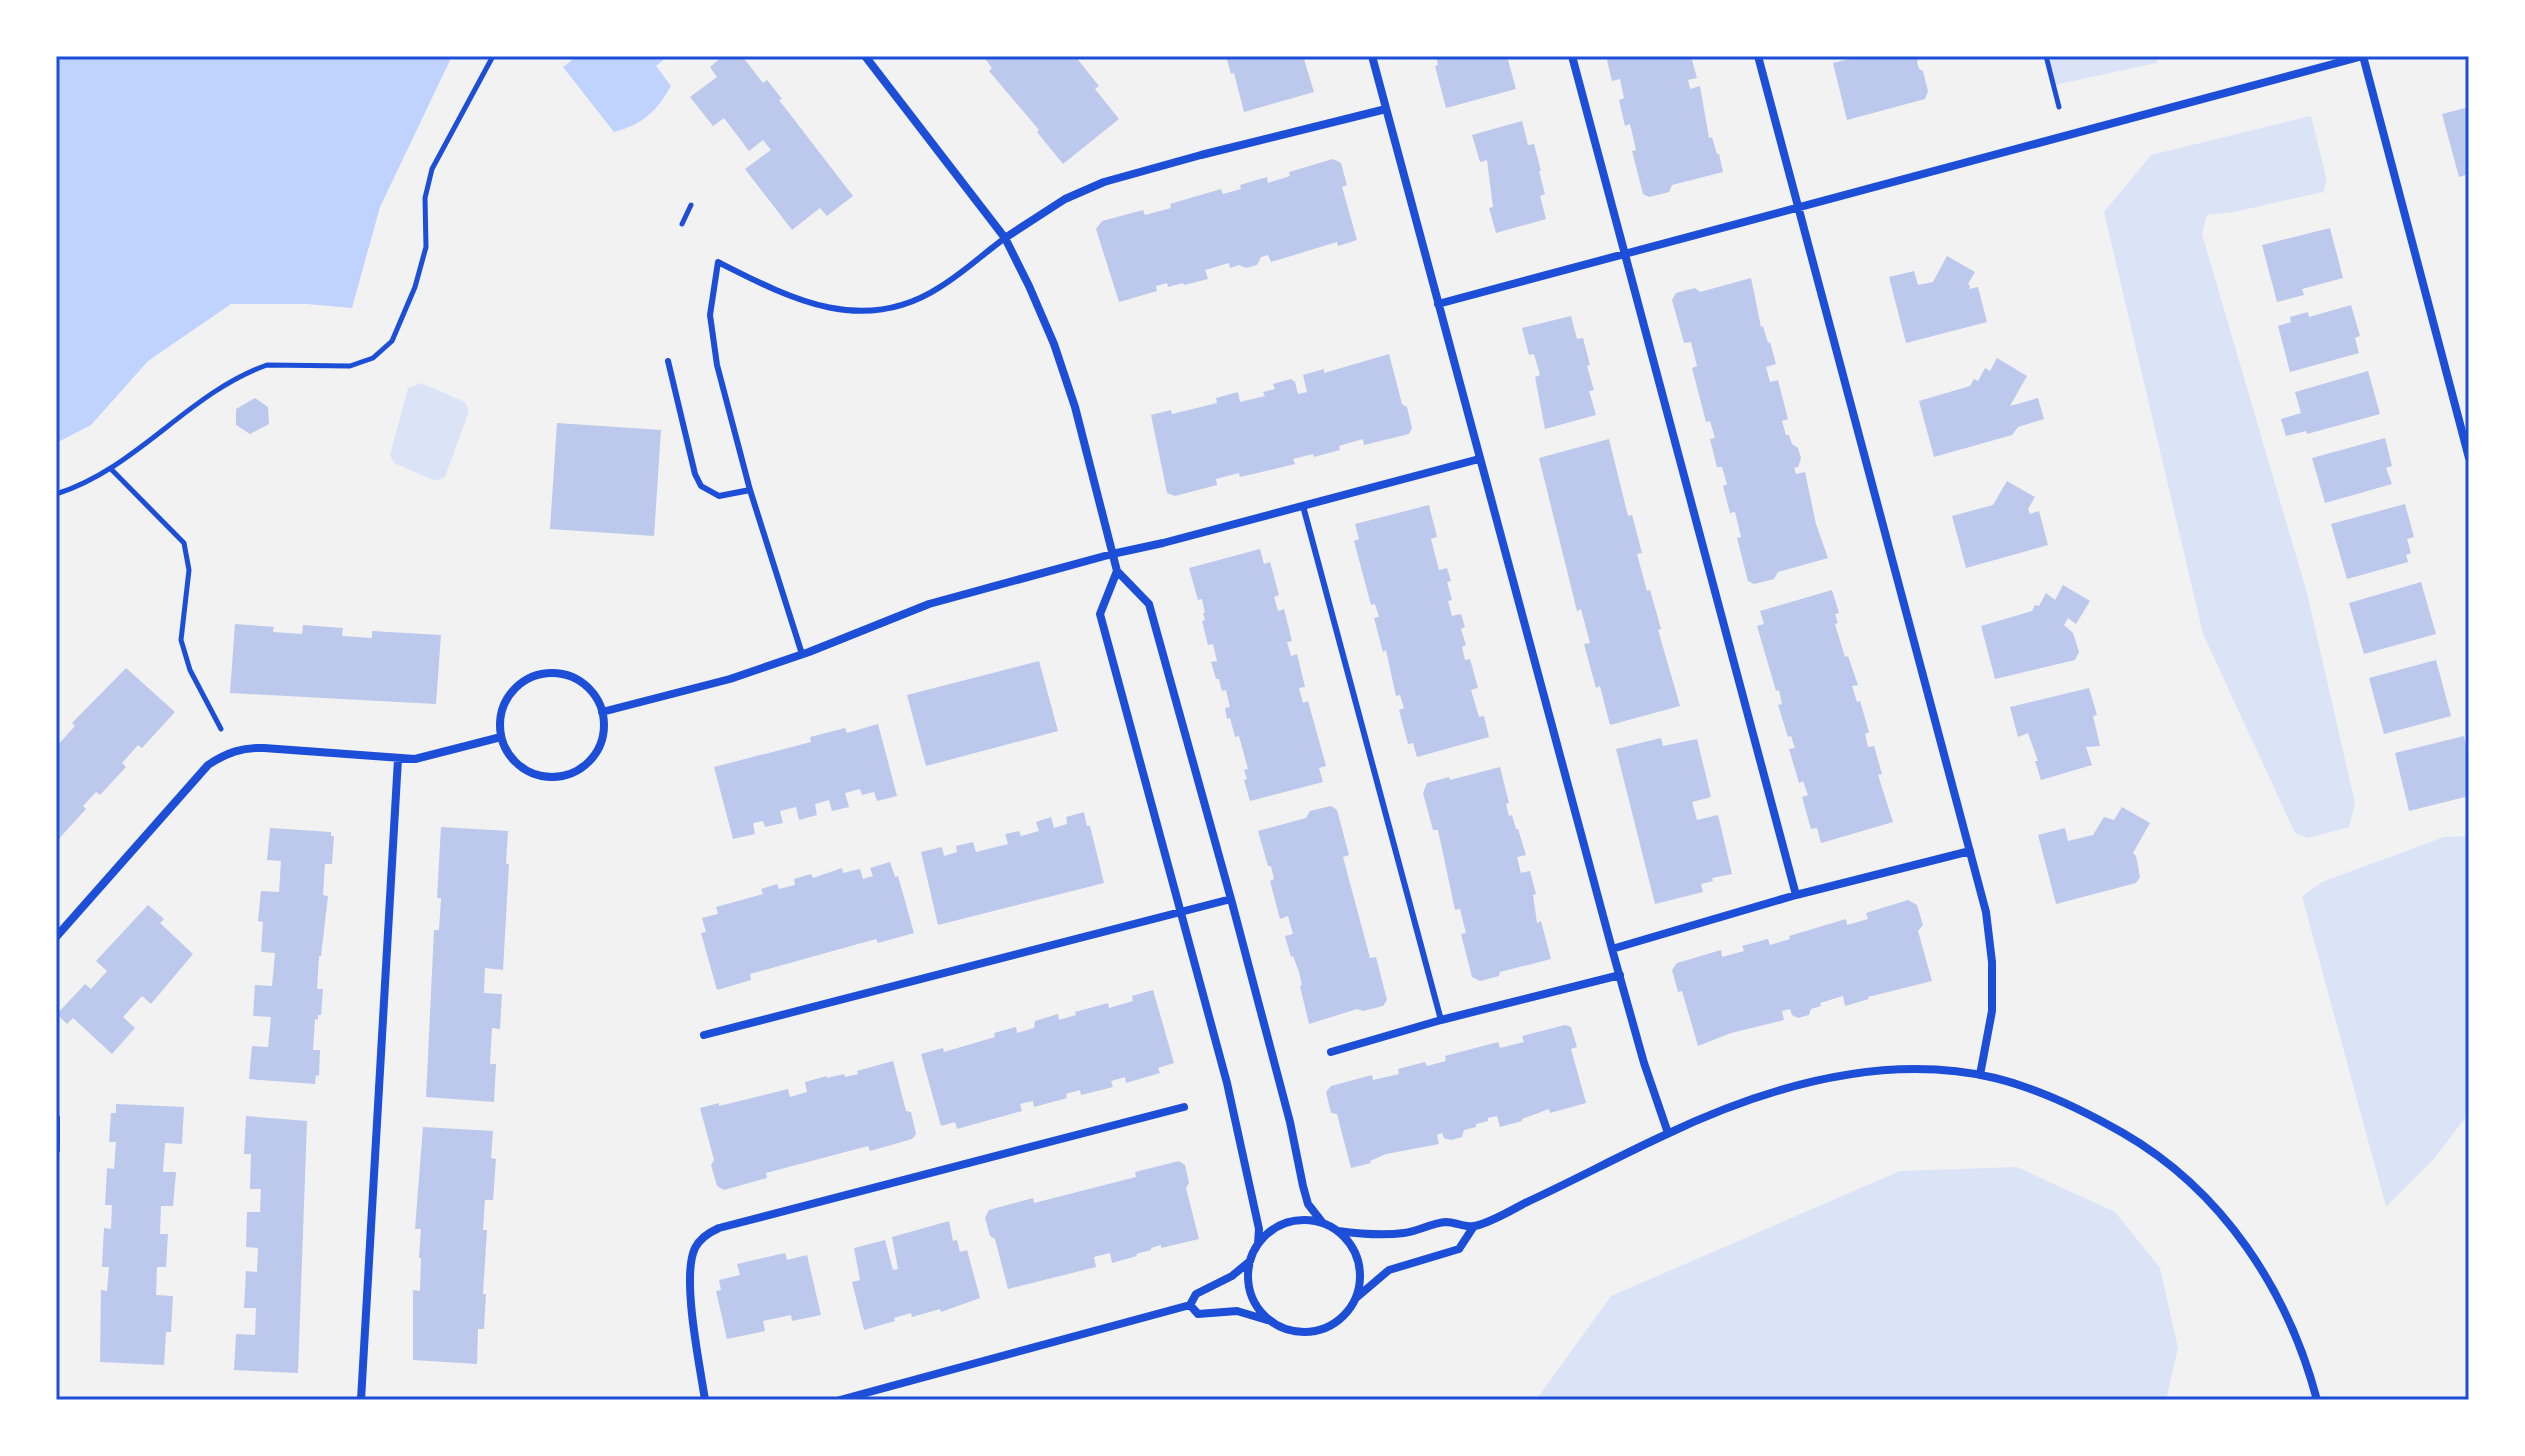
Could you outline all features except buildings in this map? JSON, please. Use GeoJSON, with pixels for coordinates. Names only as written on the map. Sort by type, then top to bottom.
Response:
{"type":"FeatureCollection","features":[{"type":"Feature","properties":{"kind":"street"},"geometry":{"type":"LineString","coordinates":[[865,56],[1005,238],[1054,344],[1075,407],[1117,571],[1149,604],[1231,899],[1290,1122],[1308,1204],[1322,1222]]}},
{"type":"Feature","properties":{"kind":"street"},"geometry":{"type":"LineString","coordinates":[[1372,56],[1612,949],[1644,1063],[1668,1133]]}},
{"type":"Feature","properties":{"kind":"street"},"geometry":{"type":"LineString","coordinates":[[1572,56],[1796,895]]}},
{"type":"Feature","properties":{"kind":"street"},"geometry":{"type":"LineString","coordinates":[[1758,56],[1986,912],[1992,962],[1992,1011],[1980,1075]]}},
{"type":"Feature","properties":{"kind":"street"},"geometry":{"type":"LineString","coordinates":[[1438,304],[2363,56],[2469,458]]}},
{"type":"Feature","properties":{"kind":"street"},"geometry":{"type":"LineString","coordinates":[[1005,238],[1065,199],[1104,182],[1386,109]]}},
{"type":"Feature","properties":{"kind":"street"},"geometry":{"type":"LineString","coordinates":[[602,712],[730,679],[929,604],[1479,459]]}},
{"type":"Feature","properties":{"kind":"street"},"geometry":{"type":"LineString","coordinates":[[1117,571],[1100,614],[1242,1141],[1259,1229],[1258,1244]]}},
{"type":"Feature","properties":{"kind":"street"},"geometry":{"type":"LineString","coordinates":[[547,674],[575,679],[596,698],[602,712],[601,742],[594,755],[584,766],[557,777],[542,776],[516,763],[501,737],[500,722],[510,695],[532,677],[547,674]]}},
{"type":"Feature","properties":{"kind":"street"},"geometry":{"type":"LineString","coordinates":[[56,937],[208,765],[228,753],[250,747],[398,759],[431,756],[501,737]]}},
{"type":"Feature","properties":{"kind":"street"},"geometry":{"type":"LineString","coordinates":[[361,1400],[398,759]]}},
{"type":"Feature","properties":{"kind":"street"},"geometry":{"type":"LineString","coordinates":[[1612,949],[1796,895],[1970,851]]}},
{"type":"Feature","properties":{"kind":"street"},"geometry":{"type":"LineString","coordinates":[[704,1035],[1231,899]]}},
{"type":"Feature","properties":{"kind":"street"},"geometry":{"type":"LineString","coordinates":[[1331,1052],[1441,1020],[1620,975]]}},
{"type":"Feature","properties":{"kind":"street"},"geometry":{"type":"LineString","coordinates":[[1338,1231],[1390,1234],[1446,1222],[1474,1226],[1576,1180],[1668,1133],[1764,1094],[1837,1077],[1900,1071],[1932,1070],[1980,1075],[2029,1089],[2092,1115],[2132,1138],[2184,1175],[2229,1222],[2270,1282],[2304,1358],[2317,1400]]}},
{"type":"Feature","properties":{"kind":"street"},"geometry":{"type":"LineString","coordinates":[[705,1400],[692,1303],[691,1268],[695,1247],[706,1235],[719,1228],[1184,1107]]}},
{"type":"Feature","properties":{"kind":"street"},"geometry":{"type":"LineString","coordinates":[[56,1118],[56,1150]]}},
{"type":"Feature","properties":{"kind":"street"},"geometry":{"type":"LineString","coordinates":[[1271,1321],[1251,1295],[1248,1278],[1250,1261],[1258,1244],[1270,1231],[1286,1222],[1304,1219],[1322,1222],[1338,1231],[1349,1243],[1357,1258],[1358,1283],[1350,1307]]}},
{"type":"Feature","properties":{"kind":"street"},"geometry":{"type":"LineString","coordinates":[[1190,1305],[1198,1314],[1237,1311],[1299,1331],[1313,1331],[1340,1318],[1360,1294],[1389,1270],[1459,1249],[1474,1226]]}},
{"type":"Feature","properties":{"kind":"street"},"geometry":{"type":"LineString","coordinates":[[840,1400],[1190,1305],[1196,1294],[1232,1276],[1250,1261]]}},
{"type":"Feature","properties":{"kind":"lane"},"geometry":{"type":"LineString","coordinates":[[802,654],[750,490],[717,365],[710,315],[718,262],[801,300],[836,310],[873,312],[920,298],[940,288],[1005,238]]}},
{"type":"Feature","properties":{"kind":"lane"},"geometry":{"type":"LineString","coordinates":[[668,361],[695,474],[701,486],[719,496],[750,490]]}},
{"type":"Feature","properties":{"kind":"lane"},"geometry":{"type":"LineString","coordinates":[[1303,506],[1441,1020]]}},
{"type":"Feature","properties":{"kind":"path"},"geometry":{"type":"LineString","coordinates":[[56,494],[111,469],[168,429],[201,400],[256,369],[267,365],[350,366],[373,358],[392,341],[415,287],[426,247],[425,198],[432,169],[493,56]]}},
{"type":"Feature","properties":{"kind":"path"},"geometry":{"type":"LineString","coordinates":[[2046,56],[2059,107]]}},
{"type":"Feature","properties":{"kind":"path"},"geometry":{"type":"LineString","coordinates":[[682,224],[691,205]]}},
{"type":"Feature","properties":{"kind":"path"},"geometry":{"type":"LineString","coordinates":[[111,469],[184,543],[189,570],[181,640],[190,670],[221,729]]}},
{"type":"Feature","properties":{"kind":"shaded area"},"geometry":{"type":"Polygon","coordinates":[[[2046,56],[2156,56],[2157,63],[2054,85],[2046,56]]]}},
{"type":"Feature","properties":{"kind":"shaded area"},"geometry":{"type":"Polygon","coordinates":[[[2311,116],[2327,181],[2323,192],[2207,215],[2202,234],[2307,593],[2355,803],[2349,827],[2308,838],[2295,833],[2203,634],[2104,212],[2151,155],[2311,116]]]}},
{"type":"Feature","properties":{"kind":"shaded area"},"geometry":{"type":"Polygon","coordinates":[[[421,383],[465,402],[469,411],[445,477],[435,481],[394,463],[390,455],[408,388],[421,383]]]}},
{"type":"Feature","properties":{"kind":"shaded area"},"geometry":{"type":"Polygon","coordinates":[[[2469,836],[2469,1113],[2433,1160],[2386,1207],[2302,896],[2322,882],[2444,837],[2469,836]]]}},
{"type":"Feature","properties":{"kind":"shaded area"},"geometry":{"type":"Polygon","coordinates":[[[2017,1167],[2115,1212],[2160,1268],[2178,1348],[2166,1400],[1536,1400],[1611,1296],[1900,1171],[2017,1167]]]}},
{"type":"Feature","properties":{"kind":"water"},"geometry":{"type":"Polygon","coordinates":[[[56,56],[452,56],[380,207],[352,308],[307,304],[231,304],[148,361],[91,425],[56,443],[56,56]]]}},
{"type":"Feature","properties":{"kind":"water"},"geometry":{"type":"Polygon","coordinates":[[[577,56],[668,56],[656,66],[671,86],[648,116],[614,132],[563,67],[577,56]]]}}]}
